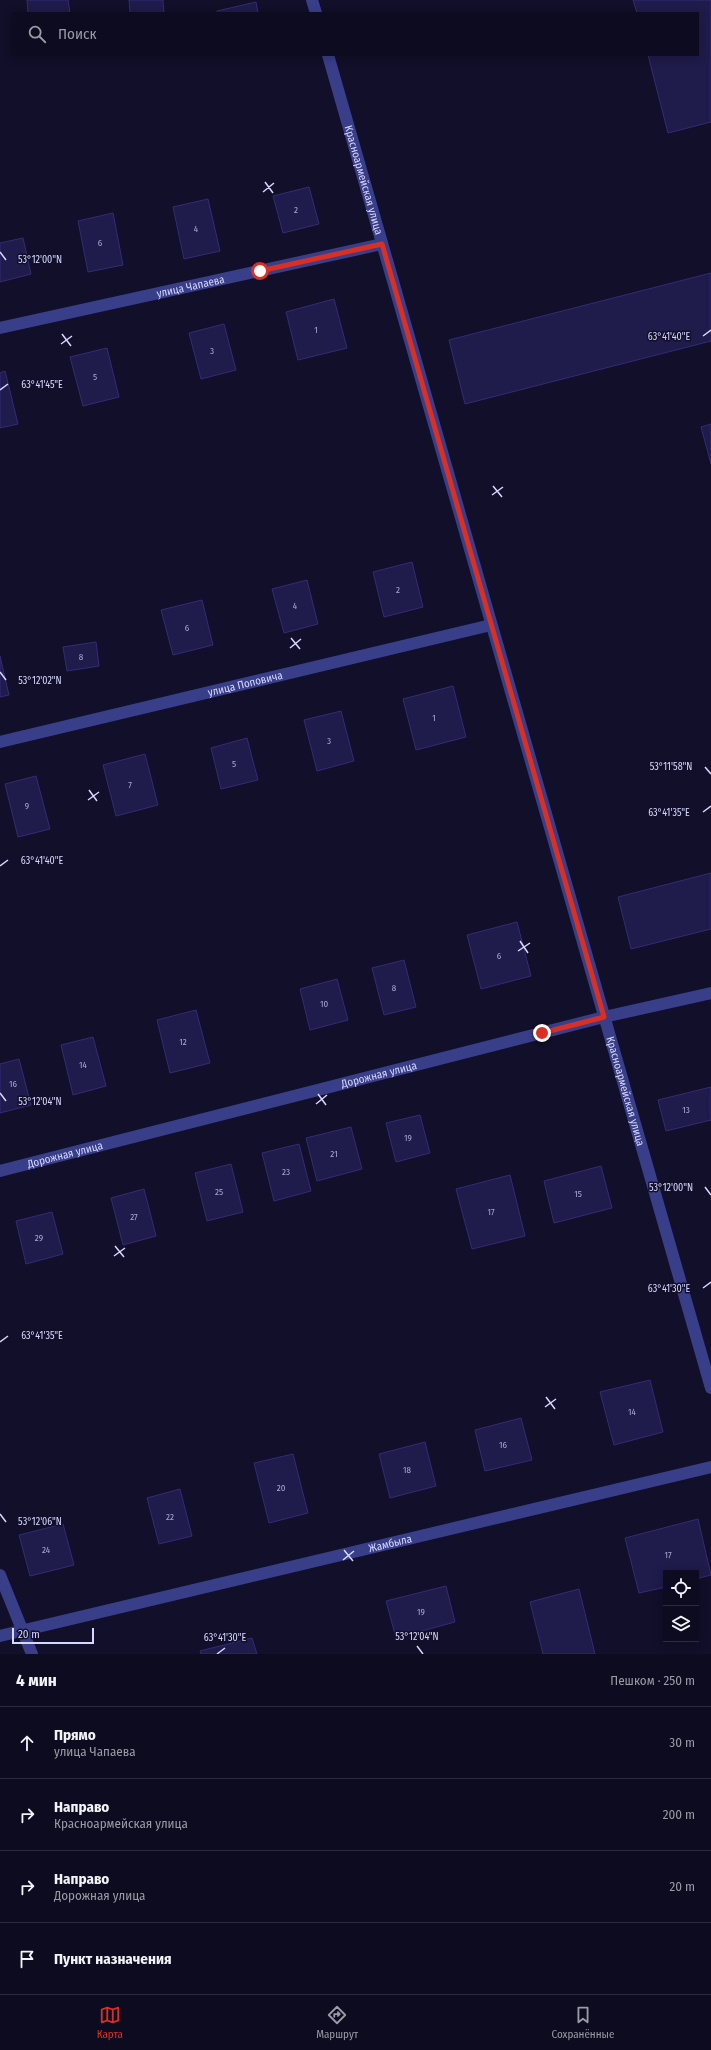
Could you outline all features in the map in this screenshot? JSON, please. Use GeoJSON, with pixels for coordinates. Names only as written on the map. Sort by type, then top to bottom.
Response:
{"type":"FeatureCollection","features":[{"type":"Feature","properties":{"kind":"street"},"geometry":{"type":"LineString","coordinates":[[312,0],[316,12]]}},
{"type":"Feature","properties":{"kind":"street","name":"Красноармейская улица"},"geometry":{"type":"LineString","coordinates":[[328,56],[711,1388]]}},
{"type":"Feature","properties":{"kind":"street","name":"улица Чапаева"},"geometry":{"type":"LineString","coordinates":[[0,328],[382,244]]}},
{"type":"Feature","properties":{"kind":"street","name":"улица Поповича"},"geometry":{"type":"LineString","coordinates":[[0,742],[491,625]]}},
{"type":"Feature","properties":{"kind":"street","name":"Дорожная улица"},"geometry":{"type":"LineString","coordinates":[[0,1171],[604,1017],[711,993]]}},
{"type":"Feature","properties":{"kind":"street","name":"Жамбыла"},"geometry":{"type":"LineString","coordinates":[[0,1636],[711,1467]]}},
{"type":"Feature","properties":{"kind":"street"},"geometry":{"type":"LineString","coordinates":[[0,1575],[32,1654]]}},
{"type":"Feature","properties":{"kind":"building"},"geometry":{"type":"Polygon","coordinates":[[[27,0],[68,0],[70,12],[28,12],[27,0]]]}},
{"type":"Feature","properties":{"kind":"building"},"geometry":{"type":"Polygon","coordinates":[[[129,0],[163,0],[164,12],[130,12],[129,0]]]}},
{"type":"Feature","properties":{"kind":"building"},"geometry":{"type":"Polygon","coordinates":[[[633,0],[711,0],[711,122],[668,133],[648,56],[699,56],[699,12],[637,12],[633,0]]]}},
{"type":"Feature","properties":{"kind":"building"},"geometry":{"type":"Polygon","coordinates":[[[256,2],[258,12],[217,12],[256,2]]]}},
{"type":"Feature","properties":{"kind":"building"},"geometry":{"type":"Polygon","coordinates":[[[309,187],[319,224],[283,233],[273,196],[309,187]]]}},
{"type":"Feature","properties":{"kind":"building"},"geometry":{"type":"Polygon","coordinates":[[[208,199],[220,251],[184,259],[173,207],[208,199]]]}},
{"type":"Feature","properties":{"kind":"building"},"geometry":{"type":"Polygon","coordinates":[[[113,213],[123,265],[88,272],[78,221],[113,213]]]}},
{"type":"Feature","properties":{"kind":"building"},"geometry":{"type":"Polygon","coordinates":[[[23,238],[31,274],[0,282],[0,243],[23,238]]]}},
{"type":"Feature","properties":{"kind":"building"},"geometry":{"type":"Polygon","coordinates":[[[711,273],[711,341],[465,404],[449,340],[711,273]]]}},
{"type":"Feature","properties":{"kind":"building"},"geometry":{"type":"Polygon","coordinates":[[[334,299],[347,348],[298,360],[286,312],[334,299]]]}},
{"type":"Feature","properties":{"kind":"building"},"geometry":{"type":"Polygon","coordinates":[[[224,324],[236,370],[201,379],[189,333],[224,324]]]}},
{"type":"Feature","properties":{"kind":"building"},"geometry":{"type":"Polygon","coordinates":[[[107,348],[119,397],[83,406],[70,357],[107,348]]]}},
{"type":"Feature","properties":{"kind":"building"},"geometry":{"type":"Polygon","coordinates":[[[5,371],[18,424],[0,428],[0,373],[5,371]]]}},
{"type":"Feature","properties":{"kind":"building"},"geometry":{"type":"Polygon","coordinates":[[[711,424],[711,464],[701,427],[711,424]]]}},
{"type":"Feature","properties":{"kind":"building"},"geometry":{"type":"Polygon","coordinates":[[[412,562],[423,607],[384,617],[373,572],[412,562]]]}},
{"type":"Feature","properties":{"kind":"building"},"geometry":{"type":"Polygon","coordinates":[[[307,580],[318,624],[284,633],[272,589],[307,580]]]}},
{"type":"Feature","properties":{"kind":"building"},"geometry":{"type":"Polygon","coordinates":[[[202,600],[213,645],[173,655],[161,610],[202,600]]]}},
{"type":"Feature","properties":{"kind":"building"},"geometry":{"type":"Polygon","coordinates":[[[96,642],[99,666],[67,671],[63,647],[96,642]]]}},
{"type":"Feature","properties":{"kind":"building"},"geometry":{"type":"Polygon","coordinates":[[[0,656],[9,695],[0,697],[0,656]]]}},
{"type":"Feature","properties":{"kind":"building"},"geometry":{"type":"Polygon","coordinates":[[[453,686],[466,737],[416,750],[403,699],[453,686]]]}},
{"type":"Feature","properties":{"kind":"building"},"geometry":{"type":"Polygon","coordinates":[[[341,711],[354,761],[317,771],[304,720],[341,711]]]}},
{"type":"Feature","properties":{"kind":"building"},"geometry":{"type":"Polygon","coordinates":[[[247,738],[258,780],[221,789],[211,748],[247,738]]]}},
{"type":"Feature","properties":{"kind":"building"},"geometry":{"type":"Polygon","coordinates":[[[145,754],[158,805],[116,816],[103,765],[145,754]]]}},
{"type":"Feature","properties":{"kind":"building"},"geometry":{"type":"Polygon","coordinates":[[[36,776],[50,829],[18,837],[5,784],[36,776]]]}},
{"type":"Feature","properties":{"kind":"building"},"geometry":{"type":"Polygon","coordinates":[[[711,873],[711,929],[631,949],[618,897],[711,873]]]}},
{"type":"Feature","properties":{"kind":"building"},"geometry":{"type":"Polygon","coordinates":[[[517,922],[531,976],[481,989],[467,935],[517,922]]]}},
{"type":"Feature","properties":{"kind":"building"},"geometry":{"type":"Polygon","coordinates":[[[404,960],[416,1007],[384,1015],[372,968],[404,960]]]}},
{"type":"Feature","properties":{"kind":"building"},"geometry":{"type":"Polygon","coordinates":[[[337,979],[348,1020],[310,1030],[300,989],[337,979]]]}},
{"type":"Feature","properties":{"kind":"building"},"geometry":{"type":"Polygon","coordinates":[[[196,1010],[210,1063],[170,1073],[157,1020],[196,1010]]]}},
{"type":"Feature","properties":{"kind":"building"},"geometry":{"type":"Polygon","coordinates":[[[93,1037],[106,1086],[73,1095],[61,1045],[93,1037]]]}},
{"type":"Feature","properties":{"kind":"building"},"geometry":{"type":"Polygon","coordinates":[[[19,1059],[31,1105],[0,1113],[0,1064],[19,1059]]]}},
{"type":"Feature","properties":{"kind":"building"},"geometry":{"type":"Polygon","coordinates":[[[711,1087],[711,1120],[666,1131],[658,1100],[711,1087]]]}},
{"type":"Feature","properties":{"kind":"building"},"geometry":{"type":"Polygon","coordinates":[[[420,1115],[430,1153],[396,1162],[386,1123],[420,1115]]]}},
{"type":"Feature","properties":{"kind":"building"},"geometry":{"type":"Polygon","coordinates":[[[351,1127],[362,1169],[317,1181],[306,1138],[351,1127]]]}},
{"type":"Feature","properties":{"kind":"building"},"geometry":{"type":"Polygon","coordinates":[[[299,1144],[311,1191],[274,1201],[262,1153],[299,1144]]]}},
{"type":"Feature","properties":{"kind":"building"},"geometry":{"type":"Polygon","coordinates":[[[231,1164],[243,1212],[207,1221],[195,1173],[231,1164]]]}},
{"type":"Feature","properties":{"kind":"building"},"geometry":{"type":"Polygon","coordinates":[[[601,1166],[612,1208],[554,1223],[544,1181],[601,1166]]]}},
{"type":"Feature","properties":{"kind":"building"},"geometry":{"type":"Polygon","coordinates":[[[510,1175],[525,1236],[472,1249],[456,1189],[510,1175]]]}},
{"type":"Feature","properties":{"kind":"building"},"geometry":{"type":"Polygon","coordinates":[[[144,1189],[156,1236],[123,1245],[111,1198],[144,1189]]]}},
{"type":"Feature","properties":{"kind":"building"},"geometry":{"type":"Polygon","coordinates":[[[52,1212],[63,1254],[26,1264],[16,1221],[52,1212]]]}},
{"type":"Feature","properties":{"kind":"building"},"geometry":{"type":"Polygon","coordinates":[[[650,1380],[663,1432],[614,1445],[600,1392],[650,1380]]]}},
{"type":"Feature","properties":{"kind":"building"},"geometry":{"type":"Polygon","coordinates":[[[521,1418],[532,1460],[485,1471],[475,1430],[521,1418]]]}},
{"type":"Feature","properties":{"kind":"building"},"geometry":{"type":"Polygon","coordinates":[[[425,1442],[436,1486],[390,1498],[379,1454],[425,1442]]]}},
{"type":"Feature","properties":{"kind":"building"},"geometry":{"type":"Polygon","coordinates":[[[293,1454],[308,1513],[269,1523],[254,1463],[293,1454]]]}},
{"type":"Feature","properties":{"kind":"building"},"geometry":{"type":"Polygon","coordinates":[[[180,1489],[192,1536],[159,1544],[147,1498],[180,1489]]]}},
{"type":"Feature","properties":{"kind":"building"},"geometry":{"type":"Polygon","coordinates":[[[698,1519],[711,1575],[699,1578],[699,1570],[663,1570],[663,1588],[639,1593],[625,1538],[698,1519]]]}},
{"type":"Feature","properties":{"kind":"building"},"geometry":{"type":"Polygon","coordinates":[[[63,1524],[74,1565],[30,1576],[19,1535],[63,1524]]]}},
{"type":"Feature","properties":{"kind":"building"},"geometry":{"type":"Polygon","coordinates":[[[446,1586],[455,1622],[396,1638],[386,1601],[446,1586]]]}},
{"type":"Feature","properties":{"kind":"building"},"geometry":{"type":"Polygon","coordinates":[[[579,1589],[595,1654],[543,1654],[530,1602],[579,1589]]]}},
{"type":"Feature","properties":{"kind":"building"},"geometry":{"type":"Polygon","coordinates":[[[252,1638],[257,1654],[201,1654],[200,1651],[252,1638]]]}},
{"type":"Feature","properties":{"kind":"route"},"geometry":{"type":"LineString","coordinates":[[260,271],[382,244],[604,1017],[542,1033]]}}]}
